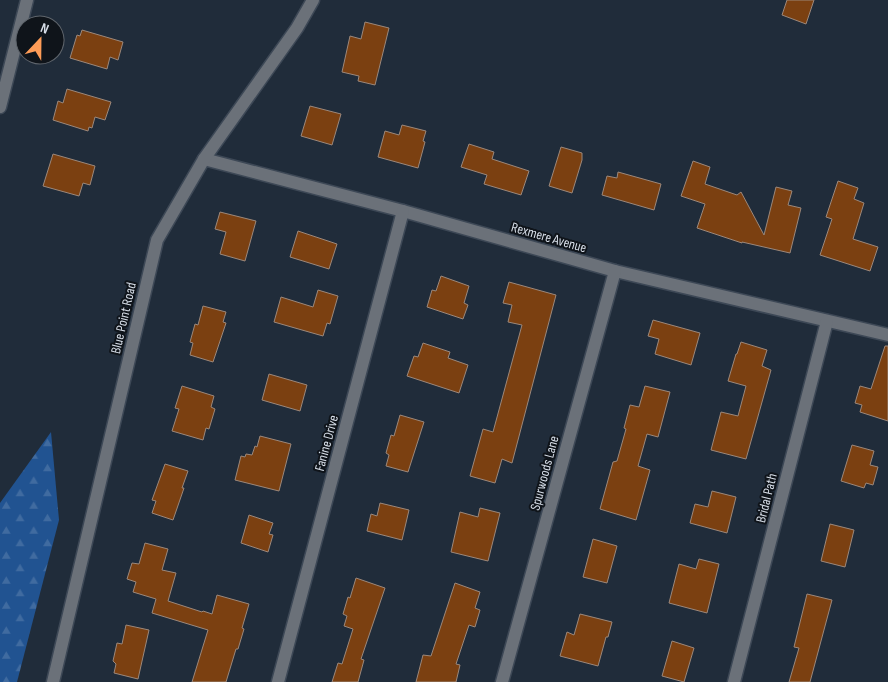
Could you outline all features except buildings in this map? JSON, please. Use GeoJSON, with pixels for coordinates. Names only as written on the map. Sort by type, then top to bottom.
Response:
{"type":"FeatureCollection","features":[{"type":"Feature","properties":{"kind":"street"},"geometry":{"type":"LineString","coordinates":[[0,107],[27,0]]}},
{"type":"Feature","properties":{"kind":"street","name":"Blue Point Road"},"geometry":{"type":"LineString","coordinates":[[53,682],[157,240],[204,159],[297,28],[313,0]]}},
{"type":"Feature","properties":{"kind":"street","name":"Rexmere Avenue"},"geometry":{"type":"LineString","coordinates":[[204,159],[403,211],[616,271],[888,335]]}},
{"type":"Feature","properties":{"kind":"street","name":"Fanine Drive"},"geometry":{"type":"LineString","coordinates":[[278,682],[403,211]]}},
{"type":"Feature","properties":{"kind":"street","name":"Spurwoods Lane"},"geometry":{"type":"LineString","coordinates":[[502,682],[616,271]]}},
{"type":"Feature","properties":{"kind":"street","name":"Bridal Path"},"geometry":{"type":"LineString","coordinates":[[734,682],[826,321]]}},
{"type":"Feature","properties":{"kind":"green space"},"geometry":{"type":"Polygon","coordinates":[[[51,432],[59,520],[17,682],[0,682],[0,503],[51,432]]]}}]}
